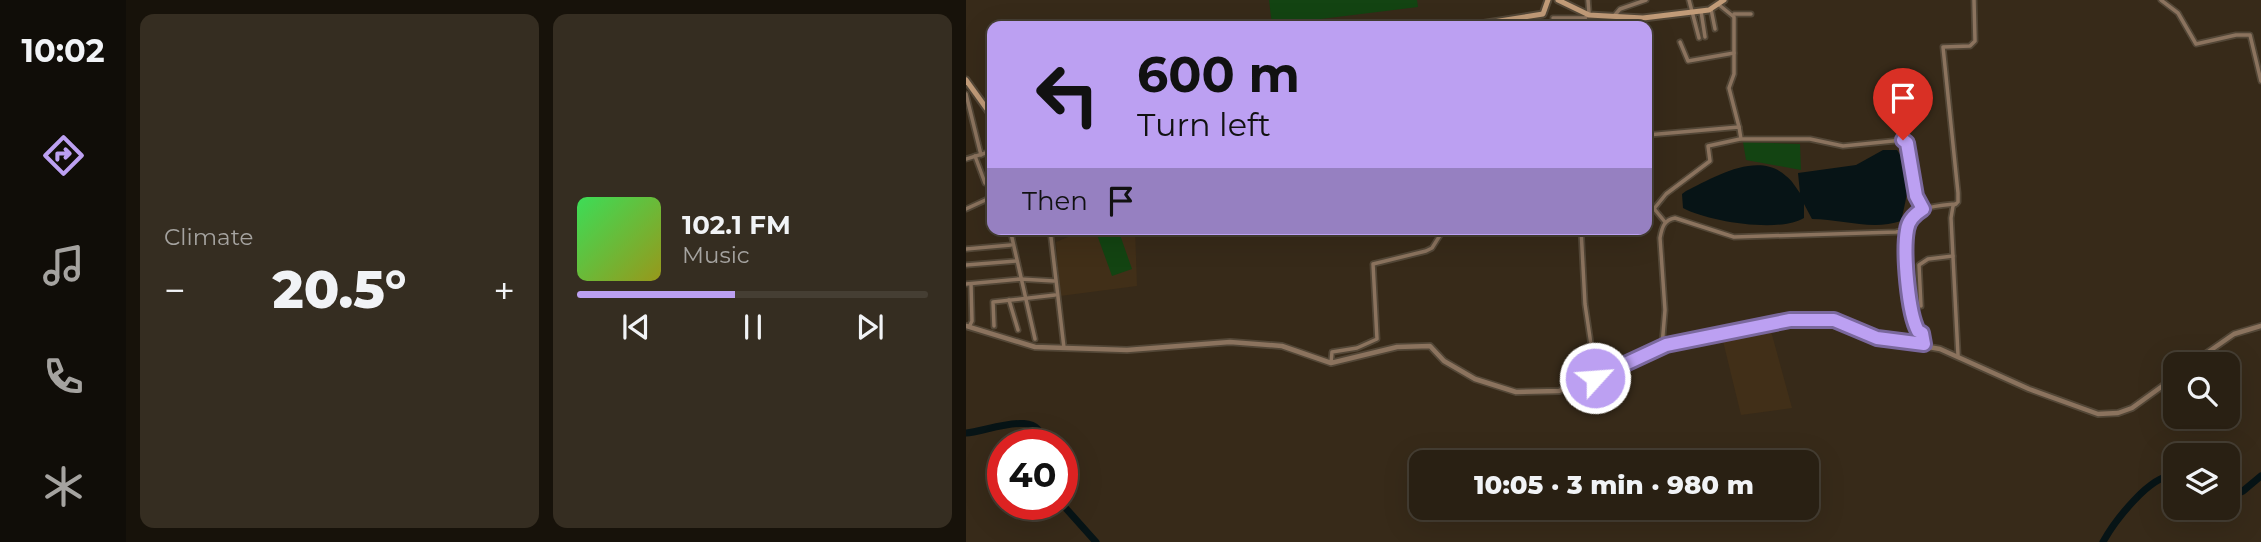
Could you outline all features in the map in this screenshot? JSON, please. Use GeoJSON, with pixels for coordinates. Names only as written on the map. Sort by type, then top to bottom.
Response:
{"type":"FeatureCollection","features":[{"type":"Feature","properties":{"kind":"main road"},"geometry":{"type":"LineString","coordinates":[[1499,21],[1543,14],[1548,0]]}},
{"type":"Feature","properties":{"kind":"main road"},"geometry":{"type":"LineString","coordinates":[[1559,0],[1587,16],[1623,18],[1654,18],[1701,11],[1711,9],[1717,2],[1724,0]]}},
{"type":"Feature","properties":{"kind":"main road"},"geometry":{"type":"LineString","coordinates":[[966,82],[987,109]]}},
{"type":"Feature","properties":{"kind":"street"},"geometry":{"type":"LineString","coordinates":[[1584,21],[1588,0]]}},
{"type":"Feature","properties":{"kind":"street"},"geometry":{"type":"LineString","coordinates":[[1617,0],[1620,9]]}},
{"type":"Feature","properties":{"kind":"street"},"geometry":{"type":"LineString","coordinates":[[1614,16],[1631,2],[1646,0]]}},
{"type":"Feature","properties":{"kind":"street"},"geometry":{"type":"LineString","coordinates":[[1689,0],[1699,38]]}},
{"type":"Feature","properties":{"kind":"street"},"geometry":{"type":"LineString","coordinates":[[1958,355],[1951,218],[1958,193],[1943,47],[1970,46],[1975,41],[1974,0]]}},
{"type":"Feature","properties":{"kind":"street"},"geometry":{"type":"LineString","coordinates":[[2161,0],[2178,13],[2196,44],[2236,35],[2250,36],[2261,81]]}},
{"type":"Feature","properties":{"kind":"street"},"geometry":{"type":"LineString","coordinates":[[1717,2],[1734,14],[1751,14]]}},
{"type":"Feature","properties":{"kind":"street"},"geometry":{"type":"LineString","coordinates":[[1711,9],[1715,29]]}},
{"type":"Feature","properties":{"kind":"street"},"geometry":{"type":"LineString","coordinates":[[1701,11],[1705,37]]}},
{"type":"Feature","properties":{"kind":"street"},"geometry":{"type":"LineString","coordinates":[[1734,14],[1734,74],[1729,88],[1741,139]]}},
{"type":"Feature","properties":{"kind":"street"},"geometry":{"type":"LineString","coordinates":[[1553,18],[1587,16]]}},
{"type":"Feature","properties":{"kind":"street"},"geometry":{"type":"LineString","coordinates":[[1680,42],[1688,61],[1735,52]]}},
{"type":"Feature","properties":{"kind":"street"},"geometry":{"type":"LineString","coordinates":[[966,94],[981,155]]}},
{"type":"Feature","properties":{"kind":"street"},"geometry":{"type":"LineString","coordinates":[[1652,135],[1739,127]]}},
{"type":"Feature","properties":{"kind":"street"},"geometry":{"type":"LineString","coordinates":[[966,133],[974,132]]}},
{"type":"Feature","properties":{"kind":"street"},"geometry":{"type":"LineString","coordinates":[[1665,222],[1653,210],[1667,194],[1710,161],[1708,146],[1741,139],[1810,139],[1843,146],[1903,140],[1907,143],[1916,196],[1923,209]]}},
{"type":"Feature","properties":{"kind":"street"},"geometry":{"type":"LineString","coordinates":[[966,159],[987,153]]}},
{"type":"Feature","properties":{"kind":"street"},"geometry":{"type":"LineString","coordinates":[[975,156],[985,183]]}},
{"type":"Feature","properties":{"kind":"street"},"geometry":{"type":"LineString","coordinates":[[966,209],[987,199]]}},
{"type":"Feature","properties":{"kind":"street"},"geometry":{"type":"LineString","coordinates":[[1924,344],[1922,333],[1918,331],[1913,317],[1907,230],[1915,214],[1923,209],[1956,204]]}},
{"type":"Feature","properties":{"kind":"street"},"geometry":{"type":"LineString","coordinates":[[1665,222],[1675,218],[1734,237],[1907,230]]}},
{"type":"Feature","properties":{"kind":"street"},"geometry":{"type":"LineString","coordinates":[[1662,346],[1665,310],[1660,238],[1665,222]]}},
{"type":"Feature","properties":{"kind":"street"},"geometry":{"type":"LineString","coordinates":[[1010,235],[1035,339]]}},
{"type":"Feature","properties":{"kind":"street"},"geometry":{"type":"LineString","coordinates":[[1050,235],[1055,295],[1064,348]]}},
{"type":"Feature","properties":{"kind":"street"},"geometry":{"type":"LineString","coordinates":[[1331,363],[1332,352],[1357,348],[1377,339],[1373,264],[1432,248],[1440,235]]}},
{"type":"Feature","properties":{"kind":"street"},"geometry":{"type":"LineString","coordinates":[[1581,235],[1595,378]]}},
{"type":"Feature","properties":{"kind":"street"},"geometry":{"type":"LineString","coordinates":[[966,249],[1011,245]]}},
{"type":"Feature","properties":{"kind":"street"},"geometry":{"type":"LineString","coordinates":[[1921,306],[1919,265],[1928,259],[1952,256]]}},
{"type":"Feature","properties":{"kind":"street"},"geometry":{"type":"LineString","coordinates":[[966,265],[1016,261]]}},
{"type":"Feature","properties":{"kind":"street"},"geometry":{"type":"LineString","coordinates":[[1054,281],[1020,279],[968,284],[972,321],[967,327],[1035,347],[1126,350],[1230,342],[1282,346],[1331,363],[1416,345],[1435,348],[1444,360],[1475,379],[1516,392],[1559,391],[1595,378],[1662,346],[1812,318],[1834,320],[1877,338],[1924,344],[1958,355],[2006,379],[2098,414],[2118,413],[2132,408],[2163,386]]}},
{"type":"Feature","properties":{"kind":"street"},"geometry":{"type":"LineString","coordinates":[[994,326],[991,304],[1055,295]]}},
{"type":"Feature","properties":{"kind":"street"},"geometry":{"type":"LineString","coordinates":[[1009,300],[1018,330]]}},
{"type":"Feature","properties":{"kind":"street"},"geometry":{"type":"LineString","coordinates":[[2208,352],[2234,334],[2261,326]]}},
{"type":"Feature","properties":{"kind":"shaded area"},"geometry":{"type":"Polygon","coordinates":[[[1883,150],[1897,150],[1906,167],[1908,184],[1901,221],[1868,225],[1812,219],[1804,204],[1804,218],[1793,222],[1779,225],[1744,224],[1710,218],[1683,208],[1682,194],[1686,191],[1736,169],[1762,166],[1775,169],[1788,178],[1800,193],[1798,173],[1856,165],[1883,150]]]}},
{"type":"Feature","properties":{"kind":"shaded area"},"geometry":{"type":"Polygon","coordinates":[[[1135,235],[1137,286],[1060,296],[1056,242],[1068,237],[1135,235]]]}},
{"type":"Feature","properties":{"kind":"shaded area"},"geometry":{"type":"Polygon","coordinates":[[[1771,331],[1792,408],[1741,415],[1722,337],[1771,331]]]}},
{"type":"Feature","properties":{"kind":"green space"},"geometry":{"type":"Polygon","coordinates":[[[1269,0],[1417,0],[1418,7],[1304,21],[1272,21],[1269,0]]]}},
{"type":"Feature","properties":{"kind":"green space"},"geometry":{"type":"Polygon","coordinates":[[[1743,142],[1800,144],[1801,170],[1746,160],[1743,142]]]}},
{"type":"Feature","properties":{"kind":"green space"},"geometry":{"type":"Polygon","coordinates":[[[1097,235],[1120,235],[1132,269],[1112,276],[1097,235]]]}},
{"type":"Feature","properties":{"kind":"waterway"},"geometry":{"type":"LineString","coordinates":[[966,433],[1012,424],[1034,426],[1037,429]]}},
{"type":"Feature","properties":{"kind":"waterway"},"geometry":{"type":"LineString","coordinates":[[2240,492],[2261,476]]}},
{"type":"Feature","properties":{"kind":"waterway"},"geometry":{"type":"LineString","coordinates":[[2103,542],[2134,500],[2163,478]]}},
{"type":"Feature","properties":{"kind":"waterway"},"geometry":{"type":"LineString","coordinates":[[1076,520],[1096,542]]}},
{"type":"Feature","properties":{"kind":"route"},"geometry":{"type":"LineString","coordinates":[[1595,378],[1679,341],[1770,326],[1790,320],[1834,320],[1877,338],[1924,344],[1922,333],[1915,326],[1913,317],[1907,258],[1907,230],[1911,219],[1923,209],[1916,196],[1907,143],[1903,140]]}}]}
